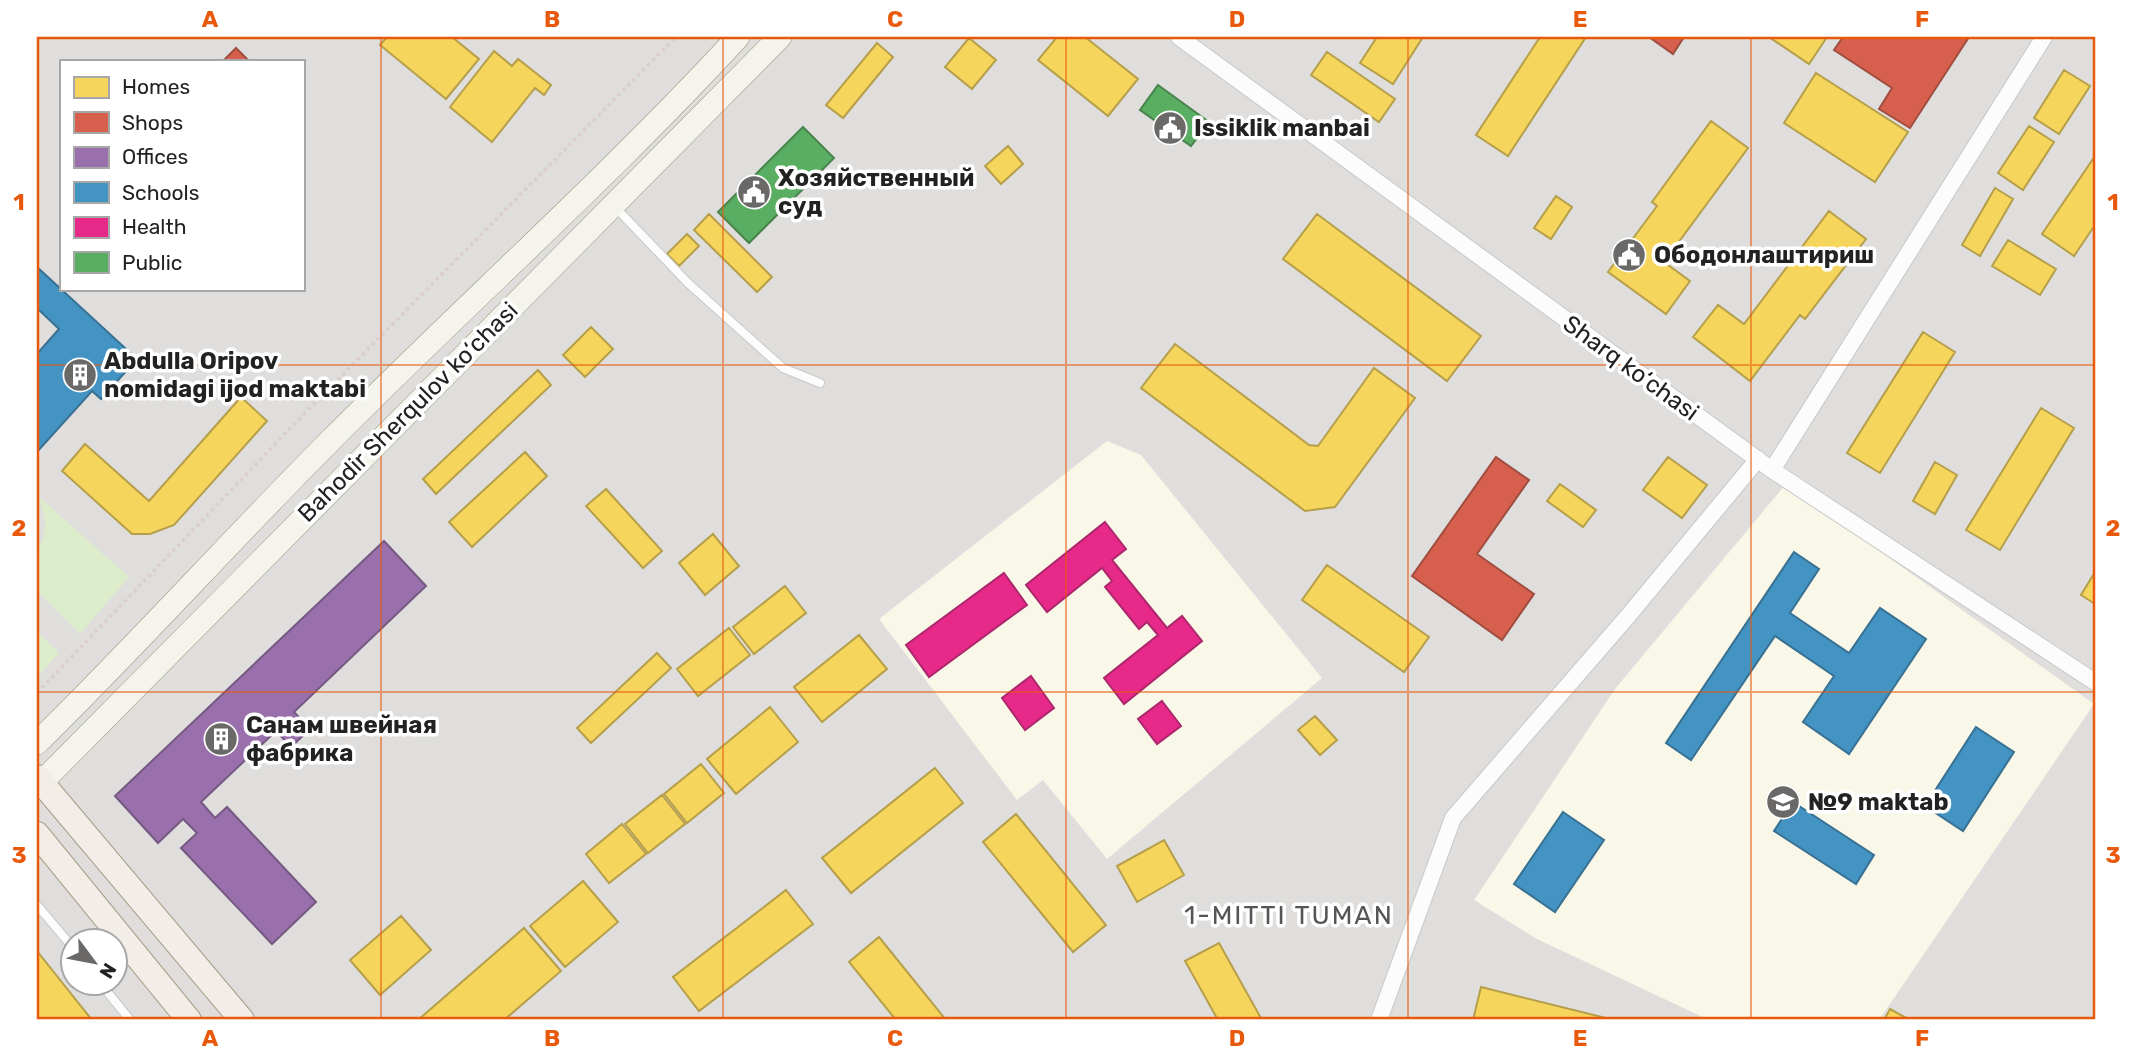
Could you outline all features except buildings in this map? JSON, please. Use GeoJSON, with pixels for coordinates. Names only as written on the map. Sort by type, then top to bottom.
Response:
{"type":"FeatureCollection","features":[{"type":"Feature","properties":{"kind":"main road","name":"Bahodir Sherqulov ko‘chasi"},"geometry":{"type":"LineString","coordinates":[[37,743],[190,589],[331,440],[674,107],[738,37]]}},
{"type":"Feature","properties":{"kind":"main road","name":"Bahodir Sherqulov ko‘chasi"},"geometry":{"type":"LineString","coordinates":[[38,782],[780,37]]}},
{"type":"Feature","properties":{"kind":"main road"},"geometry":{"type":"LineString","coordinates":[[38,782],[242,1020]]}},
{"type":"Feature","properties":{"kind":"main road"},"geometry":{"type":"LineString","coordinates":[[37,834],[189,1020]]}},
{"type":"Feature","properties":{"kind":"street","name":"Sharq ko‘chasi"},"geometry":{"type":"LineString","coordinates":[[1179,37],[1772,470],[2095,682]]}},
{"type":"Feature","properties":{"kind":"street"},"geometry":{"type":"LineString","coordinates":[[1772,470],[2044,37]]}},
{"type":"Feature","properties":{"kind":"street"},"geometry":{"type":"LineString","coordinates":[[1379,1020],[1453,818],[1628,616],[1758,459]]}},
{"type":"Feature","properties":{"kind":"lane"},"geometry":{"type":"LineString","coordinates":[[614,205],[688,282],[783,368],[820,383]]}},
{"type":"Feature","properties":{"kind":"lane"},"geometry":{"type":"LineString","coordinates":[[37,905],[60,932]]}},
{"type":"Feature","properties":{"kind":"lane"},"geometry":{"type":"LineString","coordinates":[[112,998],[130,1020]]}},
{"type":"Feature","properties":{"kind":"path"},"geometry":{"type":"LineString","coordinates":[[37,693],[294,424],[676,37]]}},
{"type":"Feature","properties":{"kind":"shaded area"},"geometry":{"type":"Polygon","coordinates":[[[37,37],[2095,37],[2095,1020],[37,1020],[37,37]]]}},
{"type":"Feature","properties":{"kind":"shaded area"},"geometry":{"type":"Polygon","coordinates":[[[1107,441],[1141,455],[1322,678],[1107,859],[1043,780],[1017,800],[879,619],[1107,441]]]}},
{"type":"Feature","properties":{"kind":"shaded area","name":"№9 maktab"},"geometry":{"type":"Polygon","coordinates":[[[1786,484],[2094,704],[1879,1020],[1709,1020],[1537,939],[1474,900],[1615,689],[1786,484]]]}},
{"type":"Feature","properties":{"kind":"green space"},"geometry":{"type":"Polygon","coordinates":[[[39,497],[129,577],[80,634],[37,591],[37,549],[45,531],[39,497]]]}},
{"type":"Feature","properties":{"kind":"green space"},"geometry":{"type":"Polygon","coordinates":[[[37,631],[59,653],[37,677],[37,631]]]}},
{"type":"Feature","properties":{"kind":"place","name":"Issiklik manbai"},"geometry":{"type":"Point","coordinates":[1170,128]}},
{"type":"Feature","properties":{"kind":"place","name":"Хозяйственный суд"},"geometry":{"type":"Point","coordinates":[754,192]}},
{"type":"Feature","properties":{"kind":"place","name":"Ободонлаштириш"},"geometry":{"type":"Point","coordinates":[1629,255]}},
{"type":"Feature","properties":{"kind":"place","name":"Abdulla Oripov nomidagi ijod maktabi"},"geometry":{"type":"Point","coordinates":[80,375]}},
{"type":"Feature","properties":{"kind":"place","name":"Санам швейная фабрика"},"geometry":{"type":"Point","coordinates":[221,739]}},
{"type":"Feature","properties":{"kind":"place","name":"№9 maktab"},"geometry":{"type":"Point","coordinates":[1783,802]}},
{"type":"Feature","properties":{"kind":"district","name":"1-MITTI TUMAN"},"geometry":{"type":"Point","coordinates":[1289,915]}}]}
